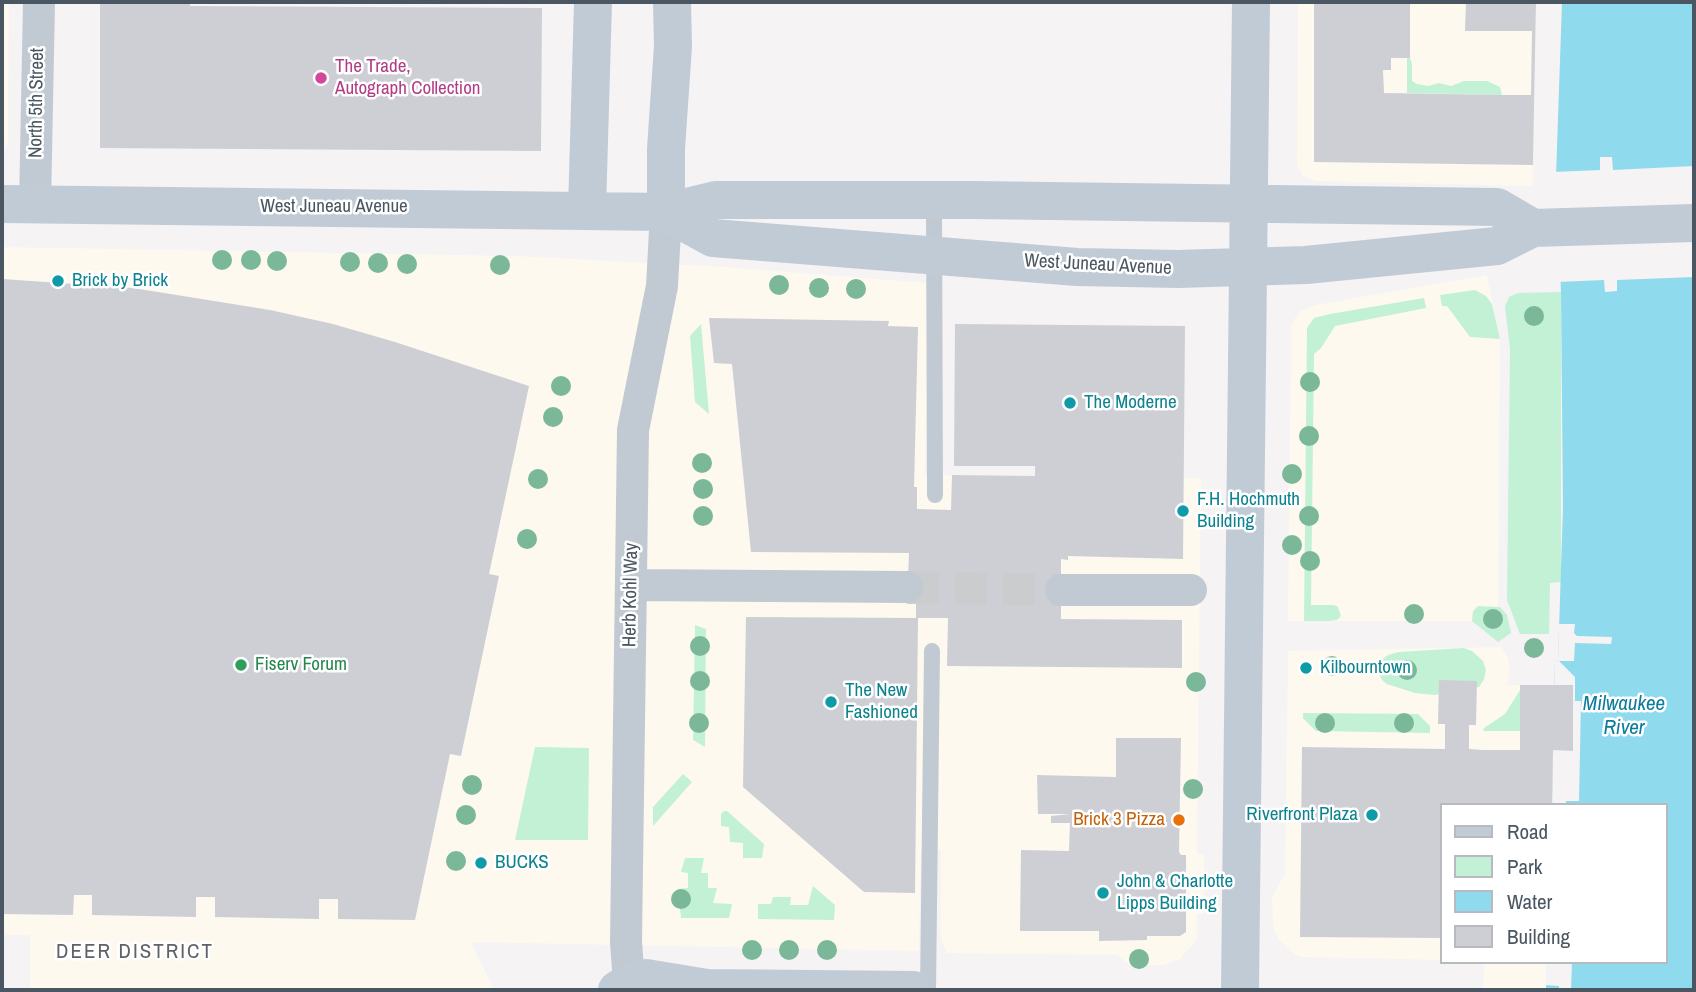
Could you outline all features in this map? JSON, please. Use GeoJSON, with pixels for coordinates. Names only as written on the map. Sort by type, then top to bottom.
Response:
{"type":"FeatureCollection","features":[{"type":"Feature","properties":{"kind":"street","name":"North 5th Street"},"geometry":{"type":"LineString","coordinates":[[18,204],[39,2]]}},
{"type":"Feature","properties":{"kind":"street"},"geometry":{"type":"LineString","coordinates":[[587,210],[593,2]]}},
{"type":"Feature","properties":{"kind":"street"},"geometry":{"type":"LineString","coordinates":[[666,212],[666,149],[673,46],[672,2]]}},
{"type":"Feature","properties":{"kind":"street"},"geometry":{"type":"LineString","coordinates":[[1240,990],[1251,2]]}},
{"type":"Feature","properties":{"kind":"street","name":"West Juneau Avenue"},"geometry":{"type":"LineString","coordinates":[[18,204],[666,212],[716,200],[1497,207],[1533,228]]}},
{"type":"Feature","properties":{"kind":"street","name":"West Juneau Avenue"},"geometry":{"type":"LineString","coordinates":[[666,212],[713,238],[1077,267],[1249,268],[1306,265],[1497,246],[1533,228],[1694,222]]}},
{"type":"Feature","properties":{"kind":"street","name":"Herb Kohl Way"},"geometry":{"type":"LineString","coordinates":[[623,986],[626,942],[633,430],[662,286],[666,212]]}},
{"type":"Feature","properties":{"kind":"street"},"geometry":{"type":"LineString","coordinates":[[631,585],[907,587]]}},
{"type":"Feature","properties":{"kind":"street"},"geometry":{"type":"LineString","coordinates":[[1061,590],[1191,590]]}},
{"type":"Feature","properties":{"kind":"street"},"geometry":{"type":"LineString","coordinates":[[623,986],[638,979],[655,978],[700,989],[914,990]]}},
{"type":"Feature","properties":{"kind":"lane"},"geometry":{"type":"LineString","coordinates":[[934,200],[935,495]]}},
{"type":"Feature","properties":{"kind":"lane"},"geometry":{"type":"LineString","coordinates":[[928,990],[932,650]]}},
{"type":"Feature","properties":{"kind":"shaded area"},"geometry":{"type":"Polygon","coordinates":[[[2,2],[9,2],[8,143],[2,157],[2,2]]]}},
{"type":"Feature","properties":{"kind":"shaded area"},"geometry":{"type":"Polygon","coordinates":[[[1298,2],[1536,2],[1533,186],[1316,181],[1303,176],[1297,165],[1298,2]]]}},
{"type":"Feature","properties":{"kind":"shaded area"},"geometry":{"type":"Polygon","coordinates":[[[2,247],[516,256],[725,267],[928,283],[925,475],[1201,478],[1197,854],[1204,855],[1204,914],[1197,914],[1197,937],[1194,943],[1180,959],[1164,965],[1130,965],[1117,955],[947,953],[941,939],[941,850],[921,850],[919,951],[471,942],[494,990],[30,990],[30,935],[2,935],[2,247]]]}},
{"type":"Feature","properties":{"kind":"shaded area"},"geometry":{"type":"Polygon","coordinates":[[[1487,275],[1500,339],[1498,621],[1288,621],[1293,321],[1301,311],[1315,305],[1487,275]]]}},
{"type":"Feature","properties":{"kind":"shaded area"},"geometry":{"type":"Polygon","coordinates":[[[1501,647],[1508,658],[1510,672],[1507,685],[1573,685],[1573,751],[1447,803],[1440,803],[1440,960],[1303,957],[1296,955],[1276,934],[1272,897],[1285,874],[1288,651],[1501,647]]]}},
{"type":"Feature","properties":{"kind":"shaded area"},"geometry":{"type":"Polygon","coordinates":[[[1484,964],[1546,964],[1546,985],[1559,990],[1483,990],[1484,964]]]}},
{"type":"Feature","properties":{"kind":"green space"},"geometry":{"type":"Polygon","coordinates":[[[1407,58],[1410,58],[1412,64],[1412,81],[1417,84],[1428,86],[1439,83],[1451,86],[1464,81],[1487,81],[1500,87],[1502,95],[1407,93],[1407,58]]]}},
{"type":"Feature","properties":{"kind":"green space"},"geometry":{"type":"Polygon","coordinates":[[[1475,290],[1486,296],[1492,304],[1500,339],[1470,337],[1447,306],[1442,306],[1440,295],[1475,290]]]}},
{"type":"Feature","properties":{"kind":"green space"},"geometry":{"type":"Polygon","coordinates":[[[1561,292],[1561,582],[1550,583],[1549,634],[1520,634],[1507,600],[1510,349],[1505,306],[1509,297],[1518,293],[1561,292]]]}},
{"type":"Feature","properties":{"kind":"green space"},"geometry":{"type":"Polygon","coordinates":[[[1424,298],[1426,308],[1335,326],[1314,354],[1311,605],[1334,605],[1338,607],[1341,616],[1330,621],[1304,621],[1307,328],[1314,318],[1424,298]]]}},
{"type":"Feature","properties":{"kind":"green space"},"geometry":{"type":"Polygon","coordinates":[[[701,324],[709,414],[695,402],[690,336],[701,324]]]}},
{"type":"Feature","properties":{"kind":"green space"},"geometry":{"type":"Polygon","coordinates":[[[1478,606],[1500,607],[1507,615],[1511,633],[1498,642],[1472,621],[1473,611],[1478,606]]]}},
{"type":"Feature","properties":{"kind":"green space"},"geometry":{"type":"Polygon","coordinates":[[[695,625],[706,629],[705,747],[693,740],[695,625]]]}},
{"type":"Feature","properties":{"kind":"green space"},"geometry":{"type":"Polygon","coordinates":[[[1464,648],[1483,661],[1486,670],[1479,687],[1435,695],[1415,693],[1387,684],[1379,674],[1380,661],[1388,655],[1464,648]]]}},
{"type":"Feature","properties":{"kind":"green space"},"geometry":{"type":"Polygon","coordinates":[[[1520,690],[1520,731],[1483,731],[1505,714],[1520,690]]]}},
{"type":"Feature","properties":{"kind":"green space"},"geometry":{"type":"Polygon","coordinates":[[[1303,713],[1418,714],[1430,726],[1430,733],[1316,731],[1303,718],[1303,713]]]}},
{"type":"Feature","properties":{"kind":"green space"},"geometry":{"type":"Polygon","coordinates":[[[535,747],[589,748],[588,840],[515,840],[535,747]]]}},
{"type":"Feature","properties":{"kind":"green space"},"geometry":{"type":"Polygon","coordinates":[[[683,774],[692,782],[653,826],[653,807],[683,774]]]}},
{"type":"Feature","properties":{"kind":"green space"},"geometry":{"type":"Polygon","coordinates":[[[724,811],[764,844],[762,858],[743,858],[743,843],[730,842],[729,827],[721,826],[721,814],[724,811]]]}},
{"type":"Feature","properties":{"kind":"green space"},"geometry":{"type":"Polygon","coordinates":[[[685,858],[704,858],[701,873],[708,873],[708,888],[717,888],[713,903],[732,904],[729,918],[681,918],[678,889],[688,888],[688,873],[681,872],[685,858]]]}},
{"type":"Feature","properties":{"kind":"green space"},"geometry":{"type":"Polygon","coordinates":[[[813,886],[835,905],[834,920],[758,919],[758,904],[771,904],[773,897],[791,897],[790,905],[808,905],[813,886]]]}},
{"type":"Feature","properties":{"kind":"water","name":"Milwaukee River"},"geometry":{"type":"Polygon","coordinates":[[[1562,2],[1694,2],[1694,990],[1546,990],[1546,964],[1668,964],[1668,803],[1552,803],[1555,661],[1558,660],[1563,508],[1561,292],[1556,177],[1562,2]]]}},
{"type":"Feature","properties":{"kind":"pier"},"geometry":{"type":"Polygon","coordinates":[[[1600,157],[1612,157],[1613,170],[1694,166],[1694,277],[1617,280],[1617,291],[1605,292],[1604,280],[1557,282],[1553,172],[1600,170],[1600,157]]]}},
{"type":"Feature","properties":{"kind":"pier"},"geometry":{"type":"Polygon","coordinates":[[[1559,624],[1575,624],[1574,633],[1577,636],[1612,637],[1611,644],[1575,643],[1574,661],[1559,661],[1575,677],[1575,701],[1581,701],[1579,801],[1566,803],[1552,803],[1555,661],[1558,660],[1559,624]]]}},
{"type":"Feature","properties":{"kind":"pier"},"geometry":{"type":"Polygon","coordinates":[[[1546,964],[1572,964],[1571,990],[1559,990],[1559,986],[1546,985],[1546,964]]]}},
{"type":"Feature","properties":{"kind":"building","name":"The Trade, Autograph Collection"},"geometry":{"type":"Polygon","coordinates":[[[100,2],[190,2],[190,6],[542,8],[541,151],[100,148],[100,2]]]}},
{"type":"Feature","properties":{"kind":"building"},"geometry":{"type":"Polygon","coordinates":[[[1314,2],[1410,2],[1410,58],[1391,58],[1391,70],[1383,70],[1384,93],[1531,95],[1532,31],[1465,31],[1466,2],[1536,2],[1533,165],[1314,162],[1314,2]]]}},
{"type":"Feature","properties":{"kind":"building","name":"Fiserv Forum"},"geometry":{"type":"Polygon","coordinates":[[[2,279],[133,288],[270,310],[395,342],[529,386],[489,574],[499,576],[461,756],[450,754],[415,920],[338,919],[338,899],[319,899],[319,919],[215,917],[215,897],[196,897],[196,917],[92,915],[92,895],[74,895],[73,915],[2,914],[2,279]]]}},
{"type":"Feature","properties":{"kind":"building"},"geometry":{"type":"Polygon","coordinates":[[[709,318],[889,321],[888,326],[918,327],[914,487],[917,487],[917,509],[951,510],[952,475],[1035,476],[1035,466],[954,466],[955,324],[1185,326],[1183,559],[1068,556],[1068,560],[1061,559],[1061,619],[1182,620],[1182,668],[947,666],[948,618],[916,618],[916,604],[907,604],[909,553],[751,552],[732,364],[714,363],[709,318]]]}},
{"type":"Feature","properties":{"kind":"building","name":"The New Fashioned"},"geometry":{"type":"Polygon","coordinates":[[[746,617],[918,618],[915,893],[864,892],[743,787],[746,617]]]}},
{"type":"Feature","properties":{"kind":"building","name":"Riverfront Plaza"},"geometry":{"type":"Polygon","coordinates":[[[1439,680],[1477,681],[1476,725],[1469,725],[1469,749],[1520,750],[1520,685],[1573,685],[1573,751],[1553,750],[1552,803],[1440,803],[1440,938],[1300,937],[1302,747],[1445,749],[1445,724],[1438,724],[1439,680]]]}},
{"type":"Feature","properties":{"kind":"building"},"geometry":{"type":"Polygon","coordinates":[[[1116,738],[1181,738],[1179,852],[1186,855],[1186,932],[1180,936],[1147,936],[1147,940],[1099,941],[1099,931],[1020,931],[1021,850],[1069,851],[1070,823],[1051,823],[1051,816],[1070,814],[1038,814],[1037,775],[1116,777],[1116,738]]]}},
{"type":"Feature","properties":{"kind":"tunnel"},"geometry":{"type":"LineString","coordinates":[[907,587],[1061,590]]}},
{"type":"Feature","properties":{"kind":"place","name":"The Trade, Autograph Collection"},"geometry":{"type":"Point","coordinates":[321,78]}},
{"type":"Feature","properties":{"kind":"place","name":"Brick by Brick"},"geometry":{"type":"Point","coordinates":[58,281]}},
{"type":"Feature","properties":{"kind":"place","name":"The Moderne"},"geometry":{"type":"Point","coordinates":[1070,403]}},
{"type":"Feature","properties":{"kind":"place","name":"F.H. Hochmuth Building"},"geometry":{"type":"Point","coordinates":[1183,511]}},
{"type":"Feature","properties":{"kind":"place","name":"Fiserv Forum"},"geometry":{"type":"Point","coordinates":[241,665]}},
{"type":"Feature","properties":{"kind":"place","name":"Kilbourntown"},"geometry":{"type":"Point","coordinates":[1306,668]}},
{"type":"Feature","properties":{"kind":"place","name":"The New Fashioned"},"geometry":{"type":"Point","coordinates":[831,702]}},
{"type":"Feature","properties":{"kind":"place","name":"Riverfront Plaza"},"geometry":{"type":"Point","coordinates":[1372,815]}},
{"type":"Feature","properties":{"kind":"place","name":"Brick 3 Pizza"},"geometry":{"type":"Point","coordinates":[1179,820]}},
{"type":"Feature","properties":{"kind":"place","name":"BUCKS"},"geometry":{"type":"Point","coordinates":[481,863]}},
{"type":"Feature","properties":{"kind":"place","name":"John & Charlotte Lipps Building"},"geometry":{"type":"Point","coordinates":[1103,893]}},
{"type":"Feature","properties":{"kind":"district","name":"DEER DISTRICT"},"geometry":{"type":"Point","coordinates":[135,952]}}]}
